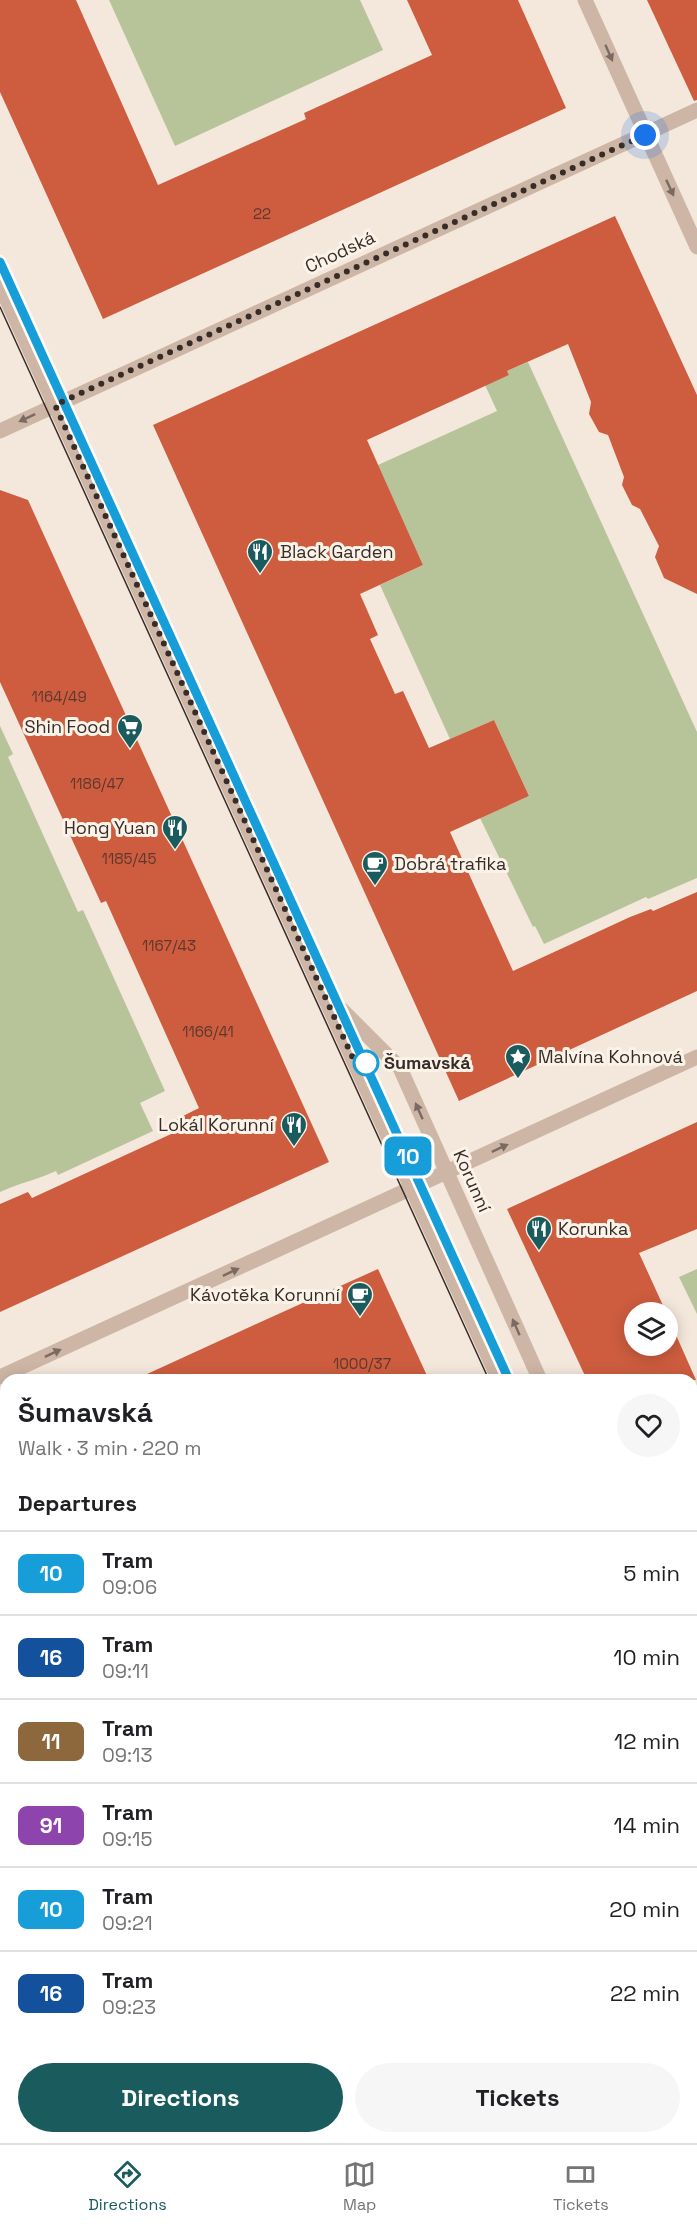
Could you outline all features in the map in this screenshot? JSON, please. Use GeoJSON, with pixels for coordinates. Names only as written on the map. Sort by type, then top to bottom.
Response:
{"type":"FeatureCollection","features":[{"type":"Feature","properties":{"kind":"street"},"geometry":{"type":"LineString","coordinates":[[585,0],[697,247]]}},
{"type":"Feature","properties":{"kind":"street","name":"Chodská"},"geometry":{"type":"LineString","coordinates":[[0,431],[697,110]]}},
{"type":"Feature","properties":{"kind":"street","name":"Korunní"},"geometry":{"type":"LineString","coordinates":[[0,285],[496,1374]]}},
{"type":"Feature","properties":{"kind":"street","name":"Korunní"},"geometry":{"type":"LineString","coordinates":[[320,987],[400,1068],[537,1374]]}},
{"type":"Feature","properties":{"kind":"street"},"geometry":{"type":"LineString","coordinates":[[7,1374],[697,1057]]}},
{"type":"Feature","properties":{"kind":"green space"},"geometry":{"type":"Polygon","coordinates":[[[109,0],[360,0],[383,50],[175,146],[109,0]]]}},
{"type":"Feature","properties":{"kind":"green space"},"geometry":{"type":"Polygon","coordinates":[[[528,362],[697,732],[697,878],[648,899],[646,897],[544,944],[535,926],[533,927],[480,818],[529,796],[494,720],[450,739],[380,585],[423,565],[378,465],[497,411],[485,385],[509,375],[507,371],[528,362]]]}},
{"type":"Feature","properties":{"kind":"green space"},"geometry":{"type":"Polygon","coordinates":[[[0,726],[13,754],[8,757],[78,912],[83,910],[165,1091],[140,1103],[153,1131],[58,1175],[56,1171],[0,1192],[0,726]]]}},
{"type":"Feature","properties":{"kind":"green space"},"geometry":{"type":"Polygon","coordinates":[[[697,1269],[697,1314],[679,1277],[697,1269]]]}},
{"type":"Feature","properties":{"kind":"building"},"geometry":{"type":"Polygon","coordinates":[[[0,0],[76,0],[158,185],[306,119],[304,113],[432,55],[407,0],[518,0],[566,108],[103,319],[0,92],[0,0]]]}},
{"type":"Feature","properties":{"kind":"building"},"geometry":{"type":"Polygon","coordinates":[[[647,0],[697,0],[697,100],[694,101],[647,0]]]}},
{"type":"Feature","properties":{"kind":"building"},"geometry":{"type":"Polygon","coordinates":[[[615,216],[697,395],[697,594],[664,578],[655,557],[659,546],[640,509],[632,505],[622,485],[624,477],[608,435],[599,432],[589,414],[591,402],[568,344],[507,371],[509,375],[367,440],[423,565],[360,594],[378,635],[370,639],[395,694],[403,691],[429,748],[494,720],[529,796],[450,832],[513,971],[630,917],[651,909],[653,911],[697,892],[697,991],[459,1101],[153,425],[615,216]]]}},
{"type":"Feature","properties":{"kind":"building"},"geometry":{"type":"Polygon","coordinates":[[[0,490],[28,500],[329,1162],[0,1312],[0,1204],[28,1192],[32,1198],[182,1129],[177,1119],[199,1108],[106,901],[101,903],[0,682],[0,490]]]}},
{"type":"Feature","properties":{"kind":"building"},"geometry":{"type":"Polygon","coordinates":[[[697,1122],[697,1229],[639,1253],[661,1302],[624,1302],[624,1356],[678,1356],[678,1340],[693,1374],[584,1374],[507,1209],[697,1122]]]}},
{"type":"Feature","properties":{"kind":"building"},"geometry":{"type":"Polygon","coordinates":[[[378,1269],[426,1374],[147,1374],[378,1269]]]}},
{"type":"Feature","properties":{"kind":"tram line"},"geometry":{"type":"LineString","coordinates":[[0,262],[506,1374]]}},
{"type":"Feature","properties":{"kind":"tram line","name":"10"},"geometry":{"type":"LineString","coordinates":[[0,262],[506,1374]]}},
{"type":"Feature","properties":{"kind":"tram line"},"geometry":{"type":"LineString","coordinates":[[0,307],[486,1374]]}},
{"type":"Feature","properties":{"kind":"place","name":"Black Garden"},"geometry":{"type":"Point","coordinates":[260,575]}},
{"type":"Feature","properties":{"kind":"place","name":"Shin Food"},"geometry":{"type":"Point","coordinates":[130,750]}},
{"type":"Feature","properties":{"kind":"place","name":"Hong Yuan"},"geometry":{"type":"Point","coordinates":[175,851]}},
{"type":"Feature","properties":{"kind":"place","name":"Dobrá trafika"},"geometry":{"type":"Point","coordinates":[375,887]}},
{"type":"Feature","properties":{"kind":"place","name":"Šumavská"},"geometry":{"type":"Point","coordinates":[366,1063]}},
{"type":"Feature","properties":{"kind":"place","name":"Malvína Kohnová"},"geometry":{"type":"Point","coordinates":[518,1080]}},
{"type":"Feature","properties":{"kind":"place","name":"Lokál Korunní"},"geometry":{"type":"Point","coordinates":[294,1148]}},
{"type":"Feature","properties":{"kind":"place","name":"Korunka"},"geometry":{"type":"Point","coordinates":[539,1252]}},
{"type":"Feature","properties":{"kind":"place","name":"Kávotěka Korunní"},"geometry":{"type":"Point","coordinates":[360,1318]}},
{"type":"Feature","properties":{"kind":"route"},"geometry":{"type":"LineString","coordinates":[[366,1063],[357,1067],[55,405],[645,135]]}}]}
